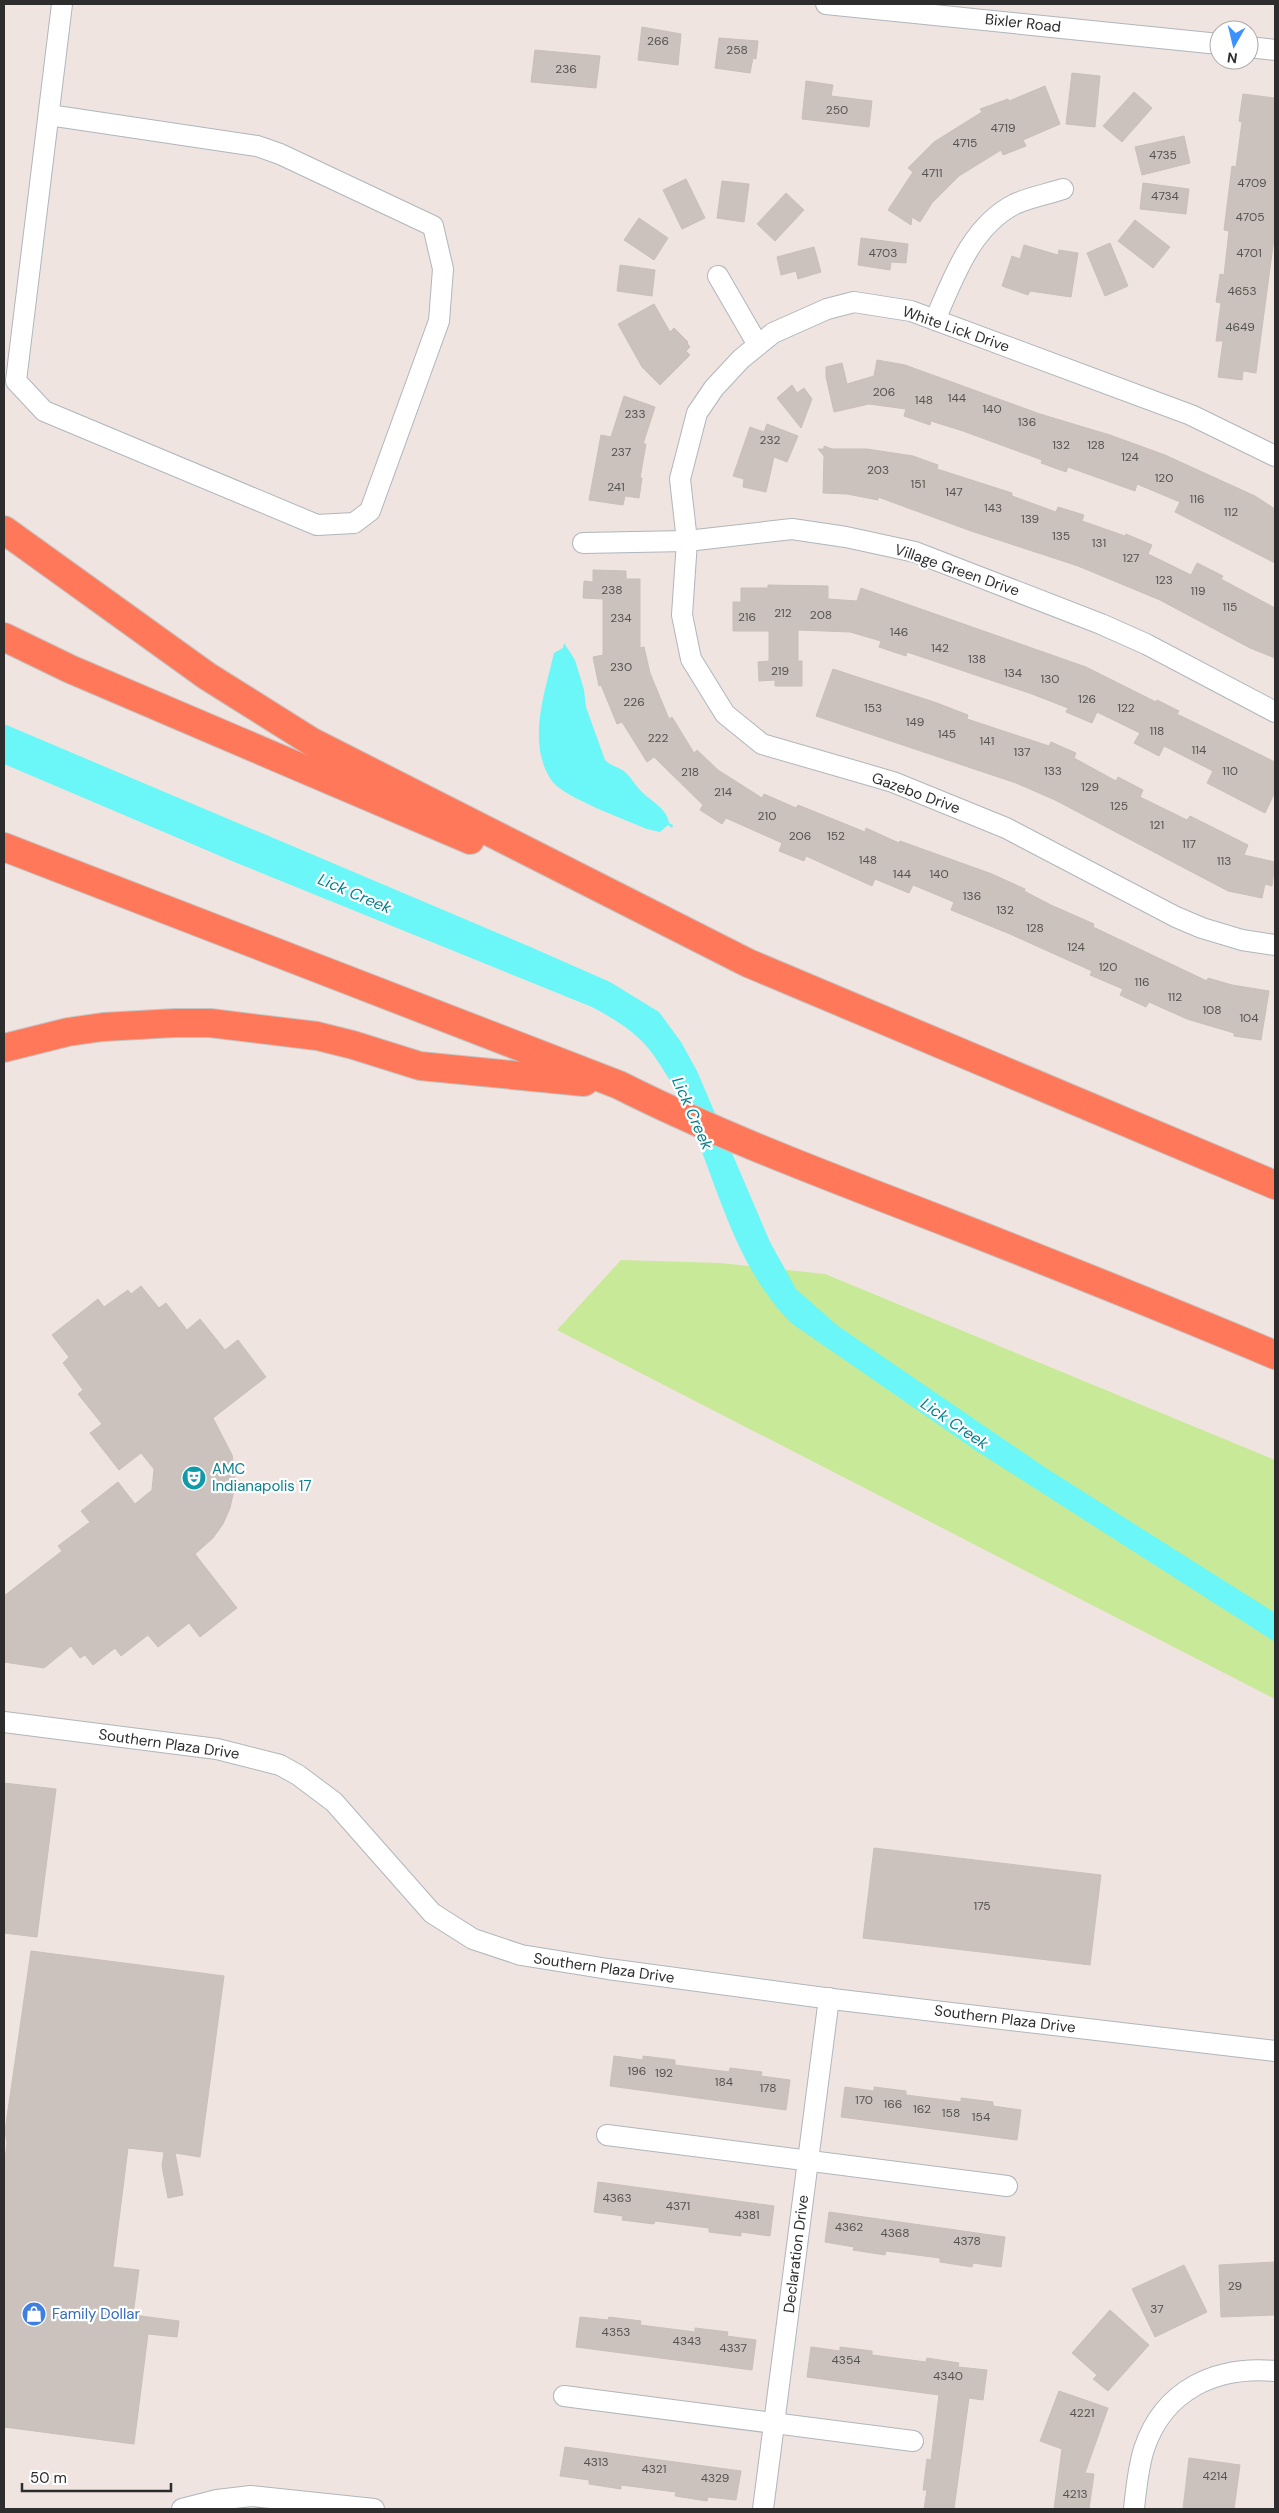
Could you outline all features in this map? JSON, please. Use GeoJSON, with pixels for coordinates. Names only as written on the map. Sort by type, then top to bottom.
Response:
{"type":"FeatureCollection","features":[{"type":"Feature","properties":{"kind":"highway"},"geometry":{"type":"LineString","coordinates":[[4,530],[207,676],[281,724],[748,963],[1275,1185]]}},
{"type":"Feature","properties":{"kind":"highway"},"geometry":{"type":"LineString","coordinates":[[4,637],[70,668],[360,794],[665,921]]}},
{"type":"Feature","properties":{"kind":"highway"},"geometry":{"type":"LineString","coordinates":[[4,847],[619,1085],[667,1109],[804,1167],[1083,1275],[1275,1355]]}},
{"type":"Feature","properties":{"kind":"highway"},"geometry":{"type":"LineString","coordinates":[[4,1048],[68,1032],[157,1023],[210,1023],[317,1036],[353,1044],[420,1066],[619,1085]]}},
{"type":"Feature","properties":{"kind":"street"},"geometry":{"type":"LineString","coordinates":[[49,115],[257,146],[280,154],[433,226],[443,269],[439,321],[370,511],[354,523],[317,525],[44,411],[16,381],[62,4]]}},
{"type":"Feature","properties":{"kind":"street","name":"Bixler Road"},"geometry":{"type":"LineString","coordinates":[[826,4],[872,6],[1209,43]]}},
{"type":"Feature","properties":{"kind":"street"},"geometry":{"type":"LineString","coordinates":[[1259,48],[1275,50]]}},
{"type":"Feature","properties":{"kind":"street"},"geometry":{"type":"LineString","coordinates":[[935,320],[957,269],[985,227],[1015,204],[1063,189]]}},
{"type":"Feature","properties":{"kind":"street"},"geometry":{"type":"LineString","coordinates":[[718,276],[758,345]]}},
{"type":"Feature","properties":{"kind":"street","name":"White Lick Drive"},"geometry":{"type":"LineString","coordinates":[[687,541],[680,479],[697,413],[714,388],[741,359],[773,333],[827,309],[854,302],[911,311],[1191,415],[1273,448]]}},
{"type":"Feature","properties":{"kind":"street","name":"Village Green Drive"},"geometry":{"type":"LineString","coordinates":[[583,543],[687,541],[792,529],[846,537],[915,552],[1101,624],[1146,644],[1275,712]]}},
{"type":"Feature","properties":{"kind":"street","name":"Gazebo Drive"},"geometry":{"type":"LineString","coordinates":[[687,541],[682,615],[691,659],[725,714],[762,744],[893,782],[1006,828],[1176,917],[1202,928],[1242,940],[1275,945]]}},
{"type":"Feature","properties":{"kind":"street","name":"Southern Plaza Drive"},"geometry":{"type":"LineString","coordinates":[[4,1722],[217,1748],[280,1765],[298,1775],[334,1802],[432,1914],[472,1939],[499,1950],[608,1970],[1275,2051]]}},
{"type":"Feature","properties":{"kind":"street","name":"Declaration Drive"},"geometry":{"type":"LineString","coordinates":[[763,2509],[828,1998]]}},
{"type":"Feature","properties":{"kind":"street"},"geometry":{"type":"LineString","coordinates":[[607,2135],[1007,2186]]}},
{"type":"Feature","properties":{"kind":"street"},"geometry":{"type":"LineString","coordinates":[[1134,2509],[1140,2464],[1152,2430],[1175,2400],[1207,2380],[1234,2371],[1275,2371]]}},
{"type":"Feature","properties":{"kind":"street"},"geometry":{"type":"LineString","coordinates":[[564,2396],[913,2441]]}},
{"type":"Feature","properties":{"kind":"street"},"geometry":{"type":"LineString","coordinates":[[182,2509],[218,2500],[251,2496],[374,2509]]}},
{"type":"Feature","properties":{"kind":"green space"},"geometry":{"type":"Polygon","coordinates":[[[621,1260],[720,1263],[825,1274],[1275,1460],[1275,1699],[557,1330],[621,1260]]]}},
{"type":"Feature","properties":{"kind":"water"},"geometry":{"type":"Polygon","coordinates":[[[564,643],[575,660],[584,690],[586,707],[605,760],[625,772],[641,791],[662,809],[669,823],[673,825],[672,828],[668,825],[660,832],[647,829],[581,801],[558,787],[552,781],[544,766],[540,751],[540,718],[554,653],[563,648],[564,643]]]}},
{"type":"Feature","properties":{"kind":"water","name":"Lick Creek"},"geometry":{"type":"Polygon","coordinates":[[[4,724],[526,945],[610,982],[659,1012],[681,1042],[697,1071],[770,1242],[796,1289],[838,1326],[1046,1468],[1275,1613],[1275,1642],[978,1452],[791,1323],[766,1293],[746,1260],[730,1226],[689,1119],[672,1085],[646,1045],[625,1027],[592,1007],[232,861],[4,764],[4,724]]]}},
{"type":"Feature","properties":{"kind":"building"},"geometry":{"type":"Polygon","coordinates":[[[642,27],[681,34],[678,65],[638,60],[642,27]]]}},
{"type":"Feature","properties":{"kind":"building"},"geometry":{"type":"Polygon","coordinates":[[[719,38],[758,41],[756,59],[753,58],[750,73],[715,68],[719,38]]]}},
{"type":"Feature","properties":{"kind":"building"},"geometry":{"type":"Polygon","coordinates":[[[535,50],[600,56],[596,88],[531,82],[535,50]]]}},
{"type":"Feature","properties":{"kind":"building"},"geometry":{"type":"Polygon","coordinates":[[[1072,73],[1100,76],[1095,127],[1066,124],[1072,73]]]}},
{"type":"Feature","properties":{"kind":"building"},"geometry":{"type":"Polygon","coordinates":[[[806,81],[833,85],[831,96],[872,101],[869,127],[802,119],[806,81]]]}},
{"type":"Feature","properties":{"kind":"building"},"geometry":{"type":"Polygon","coordinates":[[[1045,86],[1060,124],[1023,140],[1026,146],[1003,155],[1001,150],[959,176],[932,203],[920,222],[912,217],[911,225],[888,210],[913,172],[908,168],[934,142],[982,112],[980,109],[1008,99],[1009,101],[1045,86]]]}},
{"type":"Feature","properties":{"kind":"building"},"geometry":{"type":"Polygon","coordinates":[[[1134,92],[1152,108],[1122,142],[1103,126],[1134,92]]]}},
{"type":"Feature","properties":{"kind":"building"},"geometry":{"type":"Polygon","coordinates":[[[1243,94],[1275,98],[1275,231],[1256,373],[1243,371],[1242,380],[1218,377],[1223,341],[1216,341],[1221,303],[1216,302],[1220,274],[1224,275],[1229,231],[1224,230],[1232,166],[1236,167],[1242,122],[1239,121],[1243,94]]]}},
{"type":"Feature","properties":{"kind":"building"},"geometry":{"type":"Polygon","coordinates":[[[1184,136],[1190,163],[1142,175],[1135,147],[1184,136]]]}},
{"type":"Feature","properties":{"kind":"building"},"geometry":{"type":"Polygon","coordinates":[[[686,179],[705,218],[682,229],[663,190],[686,179]]]}},
{"type":"Feature","properties":{"kind":"building"},"geometry":{"type":"Polygon","coordinates":[[[722,181],[749,184],[744,222],[717,218],[722,181]]]}},
{"type":"Feature","properties":{"kind":"building"},"geometry":{"type":"Polygon","coordinates":[[[1143,183],[1189,189],[1186,214],[1140,209],[1143,183]]]}},
{"type":"Feature","properties":{"kind":"building"},"geometry":{"type":"Polygon","coordinates":[[[786,193],[804,210],[775,241],[757,224],[786,193]]]}},
{"type":"Feature","properties":{"kind":"building"},"geometry":{"type":"Polygon","coordinates":[[[639,218],[668,238],[654,260],[624,240],[639,218]]]}},
{"type":"Feature","properties":{"kind":"building"},"geometry":{"type":"Polygon","coordinates":[[[1135,220],[1170,247],[1153,268],[1118,241],[1135,220]]]}},
{"type":"Feature","properties":{"kind":"building"},"geometry":{"type":"Polygon","coordinates":[[[861,238],[908,244],[906,263],[891,262],[890,270],[858,265],[861,238]]]}},
{"type":"Feature","properties":{"kind":"building"},"geometry":{"type":"Polygon","coordinates":[[[1110,243],[1128,286],[1105,296],[1087,253],[1110,243]]]}},
{"type":"Feature","properties":{"kind":"building"},"geometry":{"type":"Polygon","coordinates":[[[1024,245],[1058,255],[1059,250],[1078,253],[1071,297],[1030,291],[1028,295],[1002,286],[1012,256],[1020,259],[1024,245]]]}},
{"type":"Feature","properties":{"kind":"building"},"geometry":{"type":"Polygon","coordinates":[[[814,247],[821,272],[798,279],[796,271],[781,275],[777,257],[814,247]]]}},
{"type":"Feature","properties":{"kind":"building"},"geometry":{"type":"Polygon","coordinates":[[[620,265],[655,270],[652,296],[617,291],[620,265]]]}},
{"type":"Feature","properties":{"kind":"building"},"geometry":{"type":"Polygon","coordinates":[[[654,304],[670,332],[674,328],[688,342],[690,347],[686,351],[690,355],[660,385],[642,367],[618,324],[654,304]]]}},
{"type":"Feature","properties":{"kind":"building"},"geometry":{"type":"Polygon","coordinates":[[[877,360],[905,365],[1040,414],[1110,435],[1165,455],[1255,496],[1275,509],[1275,563],[1175,512],[1180,502],[1137,484],[1135,491],[1068,467],[1066,472],[1041,463],[1042,460],[963,431],[931,421],[930,425],[904,416],[906,409],[869,404],[834,412],[826,377],[826,367],[842,363],[847,384],[874,376],[877,360]]]}},
{"type":"Feature","properties":{"kind":"building"},"geometry":{"type":"Polygon","coordinates":[[[792,385],[797,393],[804,388],[812,399],[801,428],[777,398],[792,385]]]}},
{"type":"Feature","properties":{"kind":"building"},"geometry":{"type":"Polygon","coordinates":[[[624,396],[655,407],[643,444],[646,444],[640,478],[642,478],[639,498],[625,496],[623,505],[589,500],[601,435],[611,437],[624,396]]]}},
{"type":"Feature","properties":{"kind":"building"},"geometry":{"type":"Polygon","coordinates":[[[767,424],[798,436],[787,462],[774,457],[766,492],[743,487],[744,479],[733,476],[750,427],[764,432],[767,424]]]}},
{"type":"Feature","properties":{"kind":"building"},"geometry":{"type":"Polygon","coordinates":[[[824,446],[832,449],[867,449],[913,456],[938,465],[937,469],[1012,493],[1012,496],[1056,512],[1058,507],[1084,515],[1082,521],[1125,536],[1126,534],[1152,545],[1148,554],[1191,575],[1197,563],[1223,576],[1221,579],[1275,608],[1275,658],[1250,648],[1160,600],[1078,566],[971,531],[878,497],[878,500],[847,494],[823,493],[824,456],[818,449],[824,449],[824,446]]]}},
{"type":"Feature","properties":{"kind":"building"},"geometry":{"type":"Polygon","coordinates":[[[593,570],[626,571],[626,579],[640,579],[640,648],[644,647],[650,673],[669,719],[672,717],[694,753],[697,750],[718,770],[762,798],[764,794],[796,808],[798,805],[865,832],[866,828],[899,843],[900,841],[992,874],[1025,889],[1024,891],[1051,905],[1094,924],[1093,927],[1207,981],[1208,978],[1232,985],[1269,991],[1261,1040],[1234,1036],[1234,1033],[1187,1019],[1149,1002],[1146,1007],[1120,995],[1123,989],[1090,975],[1092,971],[951,910],[954,902],[913,885],[909,893],[875,879],[872,886],[806,856],[804,861],[779,851],[782,843],[726,818],[722,824],[700,810],[703,805],[654,757],[647,762],[622,722],[617,724],[601,685],[599,686],[593,657],[603,655],[603,599],[583,598],[584,581],[593,582],[593,570]]]}},
{"type":"Feature","properties":{"kind":"building"},"geometry":{"type":"Polygon","coordinates":[[[768,585],[828,586],[828,599],[857,601],[861,588],[1086,667],[1156,702],[1157,700],[1179,711],[1177,714],[1275,762],[1275,792],[1265,813],[1207,783],[1213,771],[1164,746],[1159,756],[1134,743],[1140,733],[1097,712],[1092,723],[1066,712],[1068,708],[1032,694],[907,652],[906,656],[879,647],[881,641],[850,632],[798,630],[798,661],[802,661],[802,686],[775,686],[775,680],[759,681],[758,662],[769,661],[769,631],[733,631],[733,602],[741,602],[741,588],[768,588],[768,585]]]}},
{"type":"Feature","properties":{"kind":"building"},"geometry":{"type":"Polygon","coordinates":[[[833,669],[937,703],[968,715],[967,719],[1049,746],[1051,742],[1076,753],[1074,758],[1116,781],[1118,777],[1143,790],[1140,797],[1187,820],[1190,816],[1248,845],[1244,855],[1275,862],[1272,886],[1265,884],[1262,898],[1228,891],[1055,800],[1016,783],[816,716],[833,669]]]}},
{"type":"Feature","properties":{"kind":"building","name":"AMC Indianapolis 17"},"geometry":{"type":"Polygon","coordinates":[[[141,1286],[159,1308],[166,1303],[187,1330],[200,1319],[225,1350],[238,1340],[266,1377],[213,1418],[232,1455],[235,1473],[234,1490],[230,1508],[223,1524],[213,1538],[195,1554],[237,1608],[200,1637],[189,1623],[158,1647],[148,1635],[121,1656],[115,1648],[93,1665],[85,1655],[80,1658],[71,1646],[44,1668],[4,1662],[4,1596],[62,1551],[58,1546],[90,1522],[81,1511],[118,1482],[135,1504],[152,1490],[154,1469],[141,1453],[119,1470],[90,1433],[102,1424],[78,1394],[83,1390],[63,1363],[69,1357],[52,1335],[98,1299],[104,1307],[128,1290],[131,1294],[141,1286]]]}},
{"type":"Feature","properties":{"kind":"building"},"geometry":{"type":"Polygon","coordinates":[[[4,1783],[56,1789],[37,1937],[4,1933],[4,1783]]]}},
{"type":"Feature","properties":{"kind":"building"},"geometry":{"type":"Polygon","coordinates":[[[874,1848],[1101,1875],[1090,1965],[863,1938],[874,1848]]]}},
{"type":"Feature","properties":{"kind":"building"},"geometry":{"type":"Polygon","coordinates":[[[31,1951],[224,1976],[200,2157],[175,2153],[183,2195],[168,2198],[162,2166],[164,2152],[128,2148],[113,2267],[139,2270],[133,2315],[179,2321],[177,2337],[148,2334],[134,2444],[4,2427],[4,2168],[7,2143],[5,2131],[31,1951]]]}},
{"type":"Feature","properties":{"kind":"building"},"geometry":{"type":"Polygon","coordinates":[[[614,2056],[643,2060],[643,2056],[675,2060],[675,2065],[729,2072],[730,2068],[762,2072],[761,2076],[790,2080],[786,2110],[610,2086],[614,2056]]]}},
{"type":"Feature","properties":{"kind":"building"},"geometry":{"type":"Polygon","coordinates":[[[845,2087],[874,2091],[874,2087],[906,2091],[906,2095],[961,2102],[961,2098],[993,2102],[993,2106],[1021,2110],[1017,2140],[841,2117],[845,2087]]]}},
{"type":"Feature","properties":{"kind":"building"},"geometry":{"type":"Polygon","coordinates":[[[598,2182],[774,2206],[770,2236],[741,2232],[741,2236],[709,2232],[709,2228],[655,2221],[654,2224],[622,2220],[623,2216],[594,2212],[598,2182]]]}},
{"type":"Feature","properties":{"kind":"building"},"geometry":{"type":"Polygon","coordinates":[[[829,2212],[1005,2237],[1001,2267],[973,2263],[972,2267],[940,2262],[940,2258],[886,2251],[885,2255],[853,2250],[854,2247],[825,2242],[829,2212]]]}},
{"type":"Feature","properties":{"kind":"building"},"geometry":{"type":"Polygon","coordinates":[[[1275,2262],[1275,2315],[1221,2317],[1219,2265],[1275,2262]]]}},
{"type":"Feature","properties":{"kind":"building"},"geometry":{"type":"Polygon","coordinates":[[[1184,2265],[1207,2312],[1155,2337],[1132,2289],[1184,2265]]]}},
{"type":"Feature","properties":{"kind":"building"},"geometry":{"type":"Polygon","coordinates":[[[1110,2310],[1149,2345],[1108,2391],[1093,2379],[1097,2375],[1072,2353],[1110,2310]]]}},
{"type":"Feature","properties":{"kind":"building"},"geometry":{"type":"Polygon","coordinates":[[[580,2317],[608,2320],[609,2317],[641,2321],[640,2325],[695,2332],[695,2328],[728,2332],[727,2336],[756,2340],[752,2370],[576,2347],[580,2317]]]}},
{"type":"Feature","properties":{"kind":"building"},"geometry":{"type":"Polygon","coordinates":[[[811,2347],[840,2351],[840,2347],[872,2351],[872,2355],[926,2362],[927,2358],[959,2363],[958,2367],[987,2370],[983,2400],[969,2398],[954,2509],[924,2509],[927,2490],[923,2490],[927,2459],[931,2460],[939,2395],[807,2377],[811,2347]]]}},
{"type":"Feature","properties":{"kind":"building"},"geometry":{"type":"Polygon","coordinates":[[[1059,2391],[1108,2408],[1085,2473],[1094,2474],[1089,2509],[1054,2509],[1062,2449],[1040,2441],[1059,2391]]]}},
{"type":"Feature","properties":{"kind":"building"},"geometry":{"type":"Polygon","coordinates":[[[565,2447],[741,2471],[736,2500],[708,2497],[707,2501],[675,2496],[676,2492],[621,2485],[621,2489],[589,2484],[589,2480],[560,2476],[565,2447]]]}},
{"type":"Feature","properties":{"kind":"building"},"geometry":{"type":"Polygon","coordinates":[[[1189,2458],[1240,2465],[1234,2509],[1183,2509],[1189,2458]]]}},
{"type":"Feature","properties":{"kind":"place","name":"AMC Indianapolis 17"},"geometry":{"type":"Point","coordinates":[194,1478]}},
{"type":"Feature","properties":{"kind":"place","name":"Family Dollar"},"geometry":{"type":"Point","coordinates":[34,2314]}}]}
